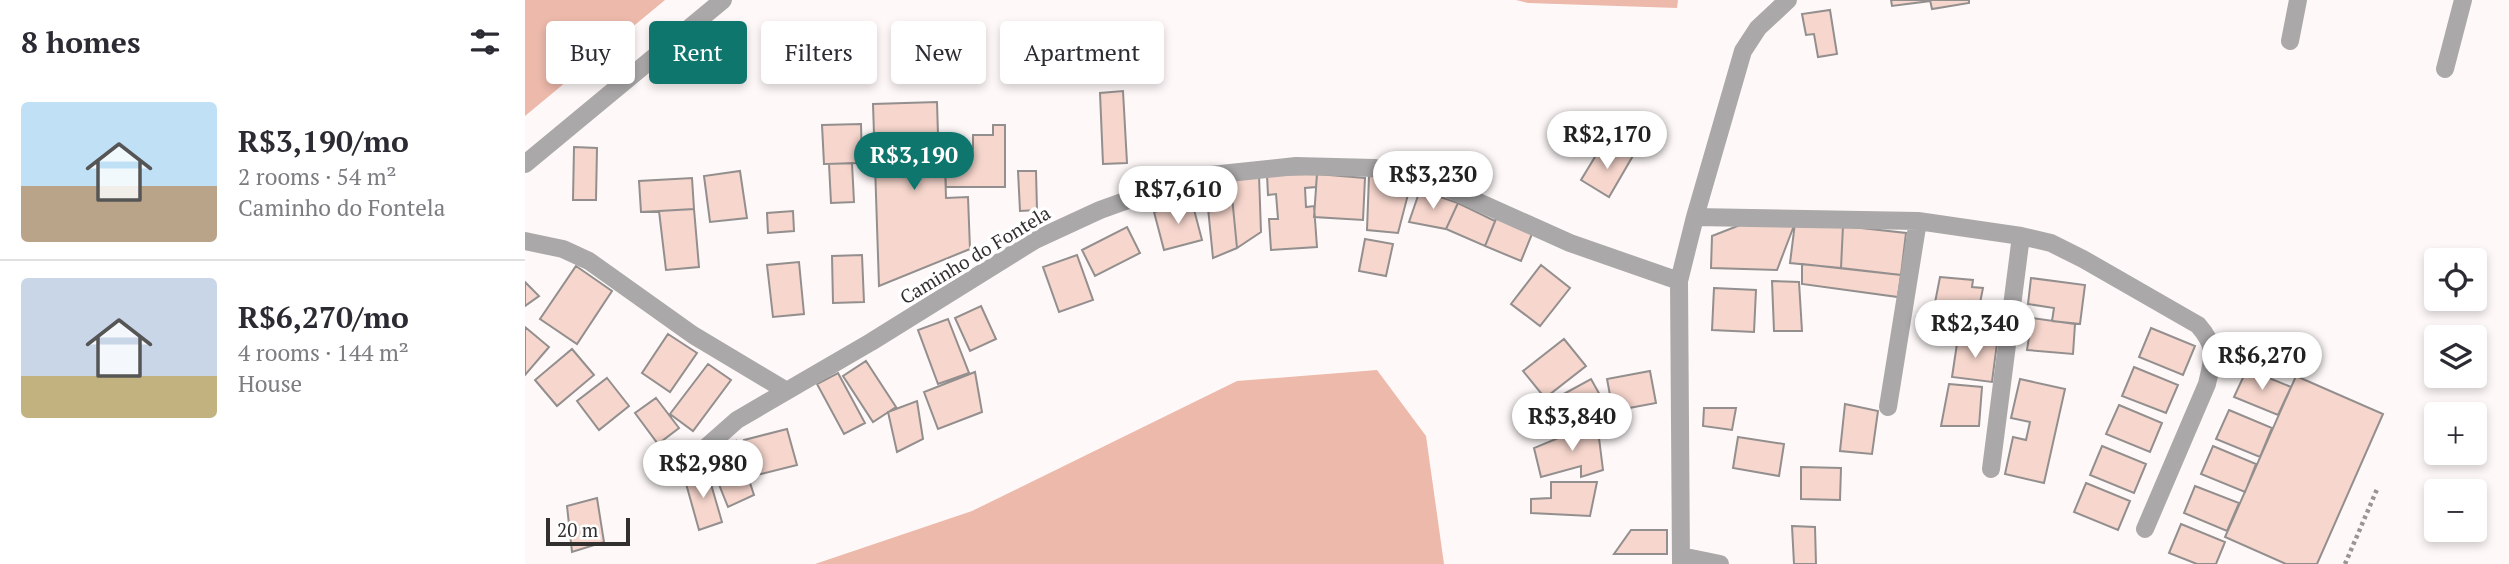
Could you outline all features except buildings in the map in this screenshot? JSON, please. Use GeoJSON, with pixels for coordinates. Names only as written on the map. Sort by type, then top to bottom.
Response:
{"type":"FeatureCollection","features":[{"type":"Feature","properties":{"kind":"street"},"geometry":{"type":"LineString","coordinates":[[525,164],[723,0]]}},
{"type":"Feature","properties":{"kind":"street"},"geometry":{"type":"LineString","coordinates":[[1720,564],[1681,560],[1679,281],[1743,51],[1758,28],[1788,0]]}},
{"type":"Feature","properties":{"kind":"street"},"geometry":{"type":"LineString","coordinates":[[2290,41],[2298,0]]}},
{"type":"Feature","properties":{"kind":"street"},"geometry":{"type":"LineString","coordinates":[[2445,69],[2463,0]]}},
{"type":"Feature","properties":{"kind":"street","name":"Caminho do Fontela"},"geometry":{"type":"LineString","coordinates":[[686,465],[737,420],[871,342],[1035,240],[1100,209],[1192,177],[1296,166],[1375,168],[1406,174],[1436,183],[1570,243],[1679,281]]}},
{"type":"Feature","properties":{"kind":"street"},"geometry":{"type":"LineString","coordinates":[[1695,217],[1918,221],[2021,236],[2051,243],[2083,259],[2198,325],[2211,340],[2213,358],[2207,384],[2145,529]]}},
{"type":"Feature","properties":{"kind":"street"},"geometry":{"type":"LineString","coordinates":[[1888,407],[1918,221]]}},
{"type":"Feature","properties":{"kind":"street"},"geometry":{"type":"LineString","coordinates":[[1991,469],[2021,236]]}},
{"type":"Feature","properties":{"kind":"street"},"geometry":{"type":"LineString","coordinates":[[525,242],[563,249],[589,261],[693,335],[785,390]]}},
{"type":"Feature","properties":{"kind":"path"},"geometry":{"type":"LineString","coordinates":[[2345,564],[2378,486]]}},
{"type":"Feature","properties":{"kind":"shaded area"},"geometry":{"type":"Polygon","coordinates":[[[525,0],[665,0],[635,25],[635,21],[546,21],[546,84],[564,84],[525,116],[525,0]]]}},
{"type":"Feature","properties":{"kind":"shaded area"},"geometry":{"type":"Polygon","coordinates":[[[1516,0],[1678,0],[1677,8],[1528,3],[1516,0]]]}},
{"type":"Feature","properties":{"kind":"shaded area"},"geometry":{"type":"Polygon","coordinates":[[[1377,370],[1426,436],[1444,564],[815,564],[972,511],[1237,381],[1377,370]]]}}]}
